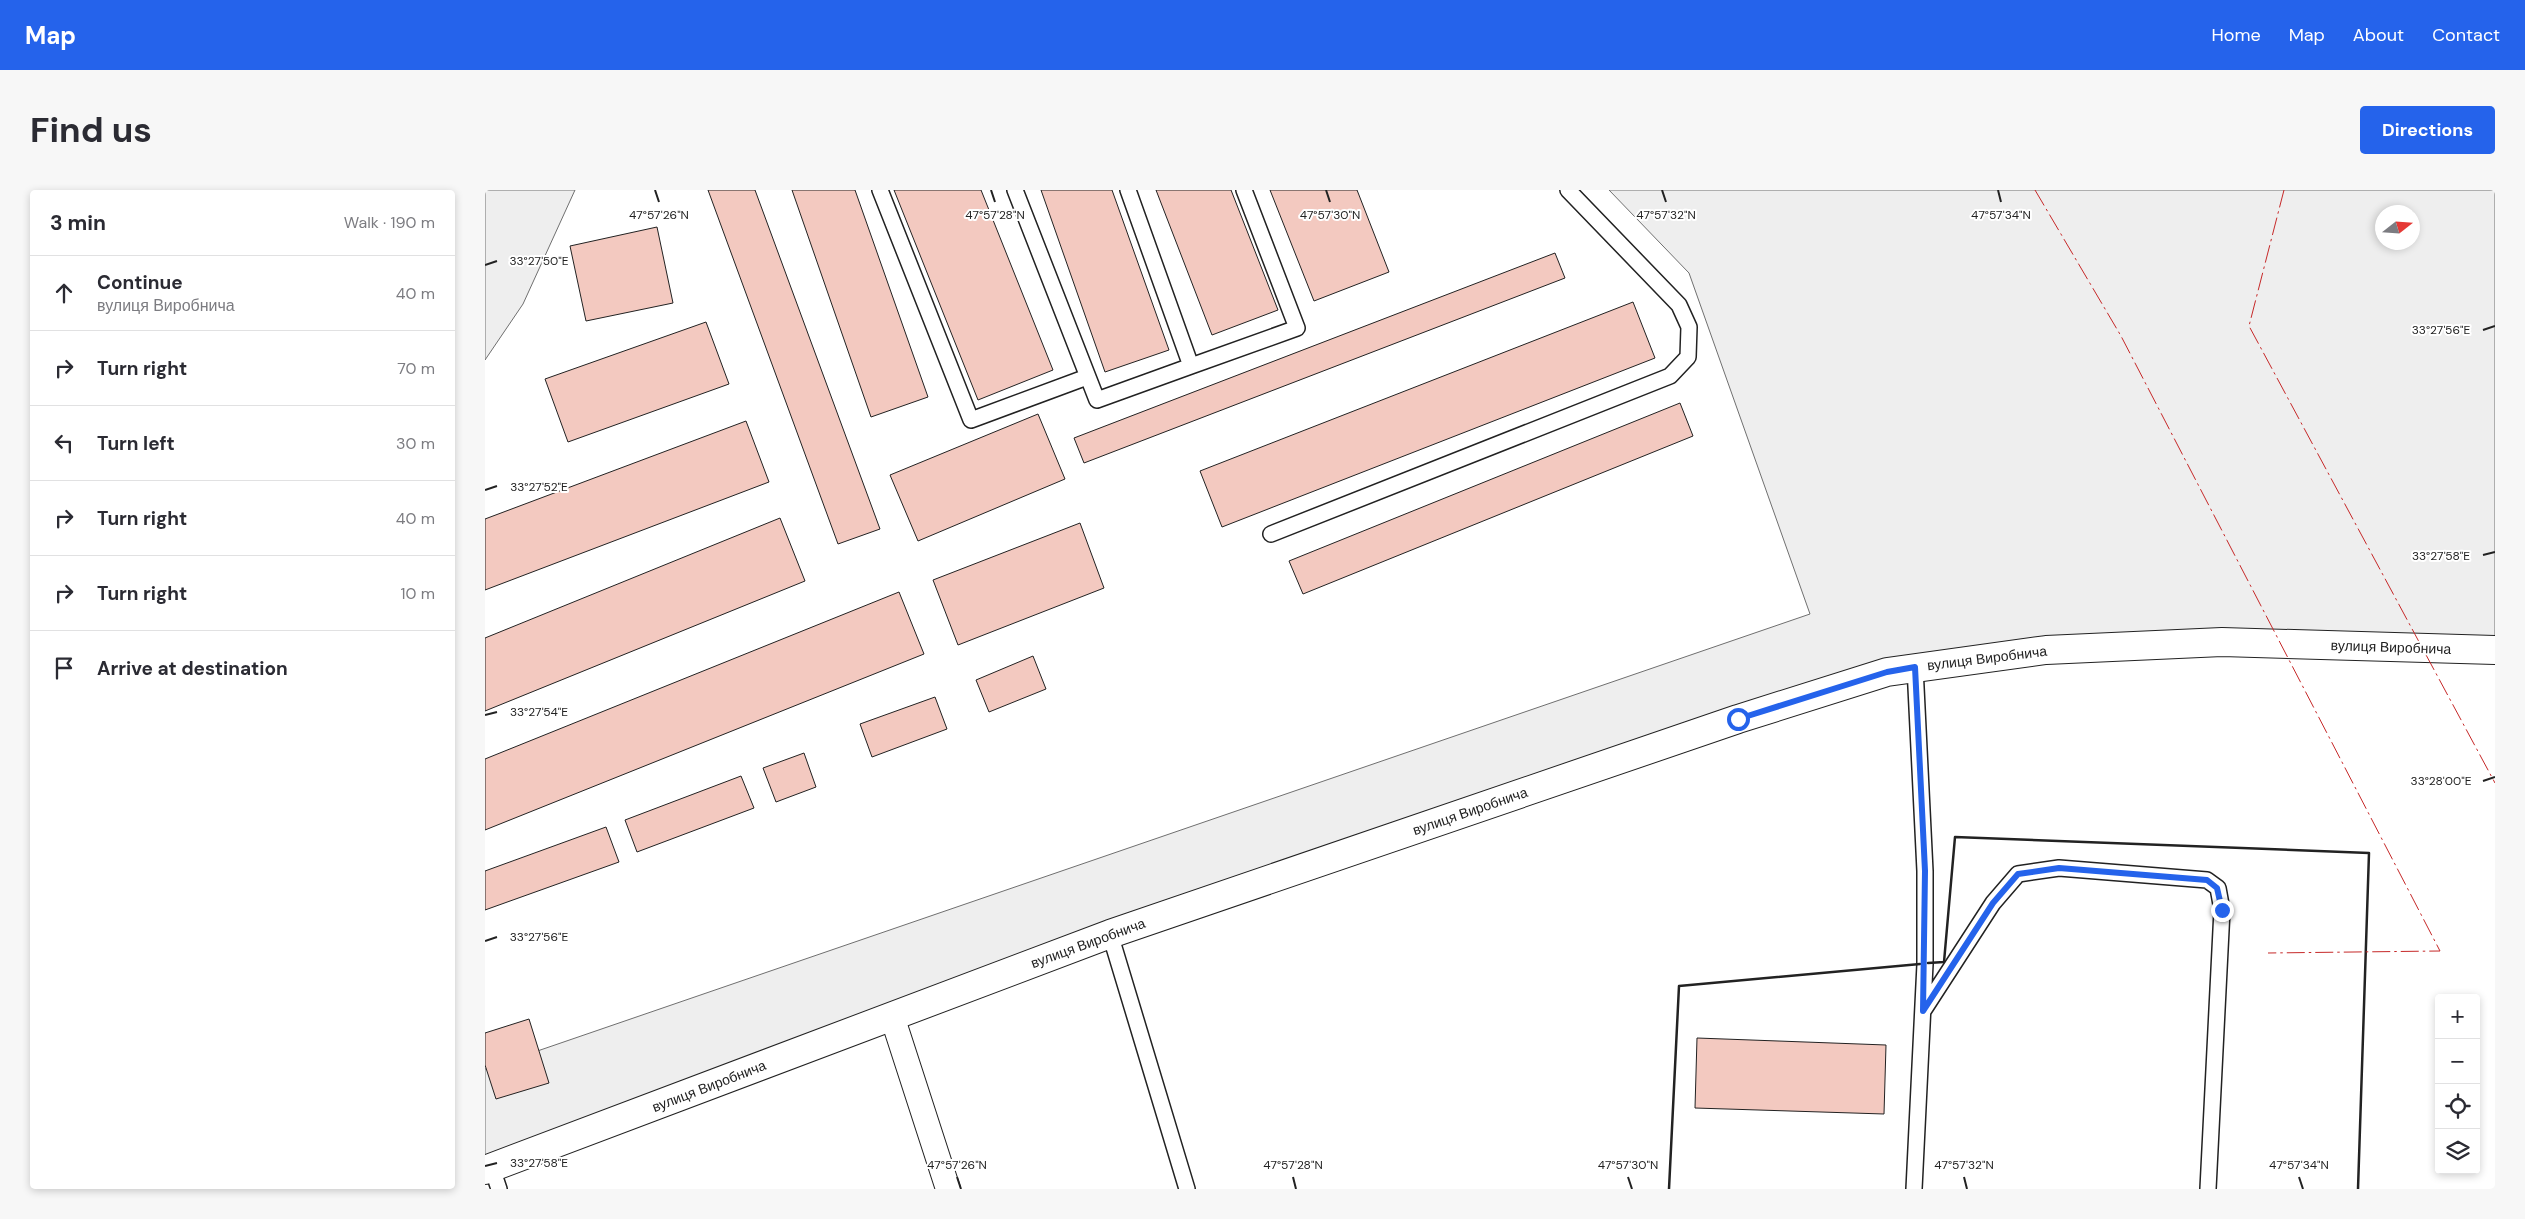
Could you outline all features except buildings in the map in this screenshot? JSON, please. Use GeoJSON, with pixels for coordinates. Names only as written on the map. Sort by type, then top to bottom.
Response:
{"type":"FeatureCollection","features":[{"type":"Feature","properties":{"kind":"street","name":"вулиця Виробнича"},"geometry":{"type":"LineString","coordinates":[[492,1176],[891,1016],[1110,934],[1738,719],[1887,672],[2045,650],[2223,642],[2495,650]]}},
{"type":"Feature","properties":{"kind":"street"},"geometry":{"type":"LineString","coordinates":[[891,1016],[948,1189]]}},
{"type":"Feature","properties":{"kind":"lane"},"geometry":{"type":"LineString","coordinates":[[880,190],[971,420],[1087,377]]}},
{"type":"Feature","properties":{"kind":"lane"},"geometry":{"type":"LineString","coordinates":[[1015,190],[1097,400],[1297,328],[1244,190]]}},
{"type":"Feature","properties":{"kind":"lane"},"geometry":{"type":"LineString","coordinates":[[1128,190],[1191,366]]}},
{"type":"Feature","properties":{"kind":"lane"},"geometry":{"type":"LineString","coordinates":[[1271,534],[1670,376],[1688,357],[1689,327],[1679,305],[1568,190]]}},
{"type":"Feature","properties":{"kind":"lane"},"geometry":{"type":"LineString","coordinates":[[1914,1189],[1923,1011],[1925,871],[1915,667]]}},
{"type":"Feature","properties":{"kind":"lane"},"geometry":{"type":"LineString","coordinates":[[1923,1011],[1993,903],[2018,874],[2059,868],[2207,880],[2217,888],[2222,910],[2208,1189]]}},
{"type":"Feature","properties":{"kind":"lane"},"geometry":{"type":"LineString","coordinates":[[1110,934],[1187,1189]]}},
{"type":"Feature","properties":{"kind":"shaded area"},"geometry":{"type":"Polygon","coordinates":[[[485,190],[575,190],[523,304],[485,360],[485,190]]]}},
{"type":"Feature","properties":{"kind":"shaded area"},"geometry":{"type":"Polygon","coordinates":[[[1609,190],[2495,190],[2495,650],[2222,642],[1887,672],[485,1170],[485,1069],[1810,614],[1689,273],[1609,190]]]}},
{"type":"Feature","properties":{"kind":"wall"},"geometry":{"type":"LineString","coordinates":[[1928,963],[1944,962],[1955,837],[2369,853],[2358,1189]]}},
{"type":"Feature","properties":{"kind":"wall"},"geometry":{"type":"LineString","coordinates":[[1669,1189],[1679,986],[1920,964]]}},
{"type":"Feature","properties":{"kind":"power"},"geometry":{"type":"LineString","coordinates":[[2035,190],[2121,336],[2440,951],[2268,953]]}},
{"type":"Feature","properties":{"kind":"power"},"geometry":{"type":"LineString","coordinates":[[2284,190],[2249,326],[2495,783]]}},
{"type":"Feature","properties":{"kind":"route"},"geometry":{"type":"LineString","coordinates":[[1738,719],[1887,672],[1915,667],[1925,871],[1923,1011],[1993,903],[2018,874],[2059,868],[2207,880],[2217,888],[2222,910]]}}]}
